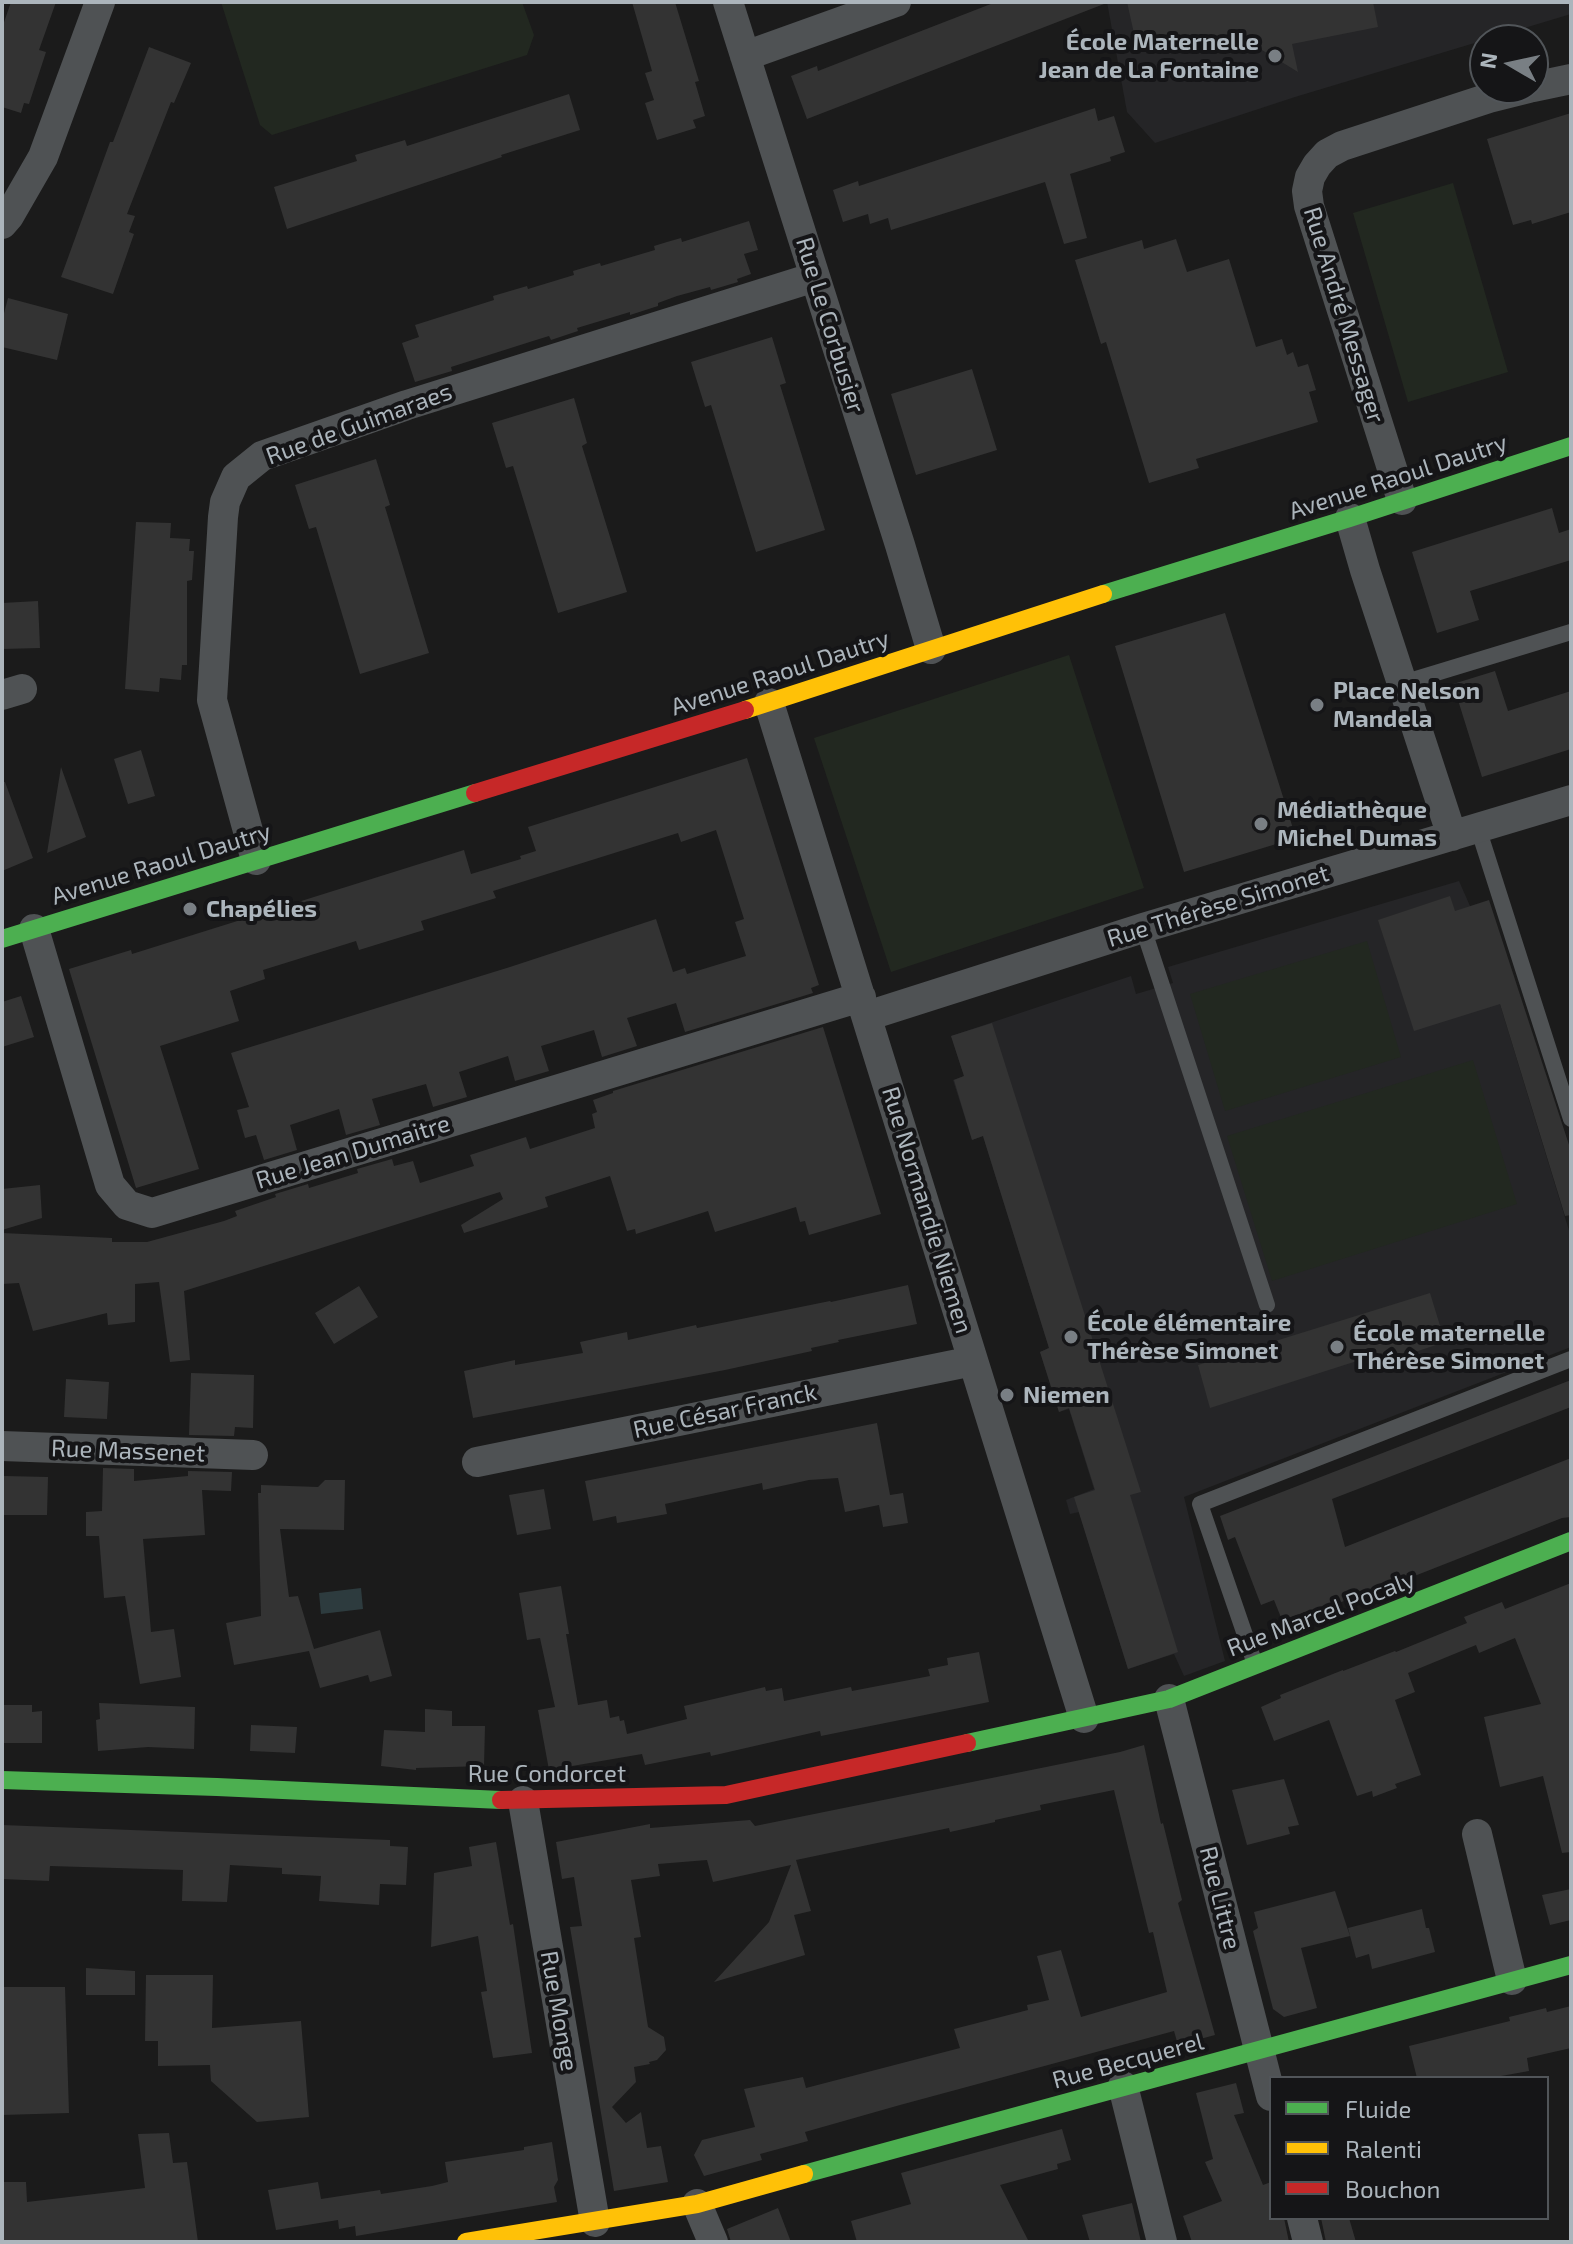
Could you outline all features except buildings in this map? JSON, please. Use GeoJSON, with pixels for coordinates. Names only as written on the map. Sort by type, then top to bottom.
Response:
{"type":"FeatureCollection","features":[{"type":"Feature","properties":{"kind":"street"},"geometry":{"type":"LineString","coordinates":[[2,224],[43,157],[100,2]]}},
{"type":"Feature","properties":{"kind":"street","name":"Rue Le Corbusier"},"geometry":{"type":"LineString","coordinates":[[728,2],[931,649]]}},
{"type":"Feature","properties":{"kind":"street"},"geometry":{"type":"LineString","coordinates":[[745,56],[896,2]]}},
{"type":"Feature","properties":{"kind":"street","name":"Rue André Messager"},"geometry":{"type":"LineString","coordinates":[[1549,84],[1571,79]]}},
{"type":"Feature","properties":{"kind":"street","name":"Rue André Messager"},"geometry":{"type":"LineString","coordinates":[[1402,500],[1309,206],[1307,191],[1317,165],[1327,154],[1342,146],[1471,104]]}},
{"type":"Feature","properties":{"kind":"street","name":"Rue de Guimaraes"},"geometry":{"type":"LineString","coordinates":[[256,860],[212,700],[223,517],[225,502],[236,477],[262,456],[407,405],[815,277]]}},
{"type":"Feature","properties":{"kind":"street","name":"Avenue Raoul Dautry"},"geometry":{"type":"LineString","coordinates":[[2,939],[769,703],[1571,446]]}},
{"type":"Feature","properties":{"kind":"street"},"geometry":{"type":"LineString","coordinates":[[1350,518],[1403,683],[1465,832]]}},
{"type":"Feature","properties":{"kind":"street","name":"Rue Normandie Niemen"},"geometry":{"type":"LineString","coordinates":[[769,703],[1084,1718]]}},
{"type":"Feature","properties":{"kind":"street","name":"Rue Thérèse Simonet"},"geometry":{"type":"LineString","coordinates":[[864,1007],[1143,928],[1571,800]]}},
{"type":"Feature","properties":{"kind":"street","name":"Rue Jean Dumaitre"},"geometry":{"type":"LineString","coordinates":[[34,929],[110,1185],[127,1205],[152,1213],[864,1007]]}},
{"type":"Feature","properties":{"kind":"street","name":"Rue César Franck"},"geometry":{"type":"LineString","coordinates":[[477,1462],[973,1361]]}},
{"type":"Feature","properties":{"kind":"street","name":"Rue Massenet"},"geometry":{"type":"LineString","coordinates":[[2,1446],[253,1455]]}},
{"type":"Feature","properties":{"kind":"street","name":"Rue Marcel Pocaly"},"geometry":{"type":"LineString","coordinates":[[1084,1718],[1169,1699],[1571,1541]]}},
{"type":"Feature","properties":{"kind":"street","name":"Rue Littre"},"geometry":{"type":"LineString","coordinates":[[1169,1699],[1269,2088]]}},
{"type":"Feature","properties":{"kind":"street","name":"Rue Condorcet"},"geometry":{"type":"LineString","coordinates":[[2,1780],[523,1801],[726,1795],[1084,1718]]}},
{"type":"Feature","properties":{"kind":"street","name":"Rue Monge"},"geometry":{"type":"LineString","coordinates":[[523,1801],[595,2222]]}},
{"type":"Feature","properties":{"kind":"street"},"geometry":{"type":"LineString","coordinates":[[1477,1834],[1512,1980]]}},
{"type":"Feature","properties":{"kind":"street","name":"Rue Becquerel"},"geometry":{"type":"LineString","coordinates":[[466,2242],[697,2204],[1571,1965]]}},
{"type":"Feature","properties":{"kind":"street"},"geometry":{"type":"LineString","coordinates":[[1123,2086],[1162,2242]]}},
{"type":"Feature","properties":{"kind":"street"},"geometry":{"type":"LineString","coordinates":[[697,2204],[713,2242]]}},
{"type":"Feature","properties":{"kind":"street"},"geometry":{"type":"LineString","coordinates":[[1302,2220],[1308,2242]]}},
{"type":"Feature","properties":{"kind":"lane"},"geometry":{"type":"LineString","coordinates":[[1403,683],[1571,632]]}},
{"type":"Feature","properties":{"kind":"lane"},"geometry":{"type":"LineString","coordinates":[[1465,832],[1571,1119]]}},
{"type":"Feature","properties":{"kind":"lane"},"geometry":{"type":"LineString","coordinates":[[1143,928],[1267,1305]]}},
{"type":"Feature","properties":{"kind":"lane"},"geometry":{"type":"LineString","coordinates":[[1255,1665],[1200,1504],[1571,1359]]}},
{"type":"Feature","properties":{"kind":"shaded area"},"geometry":{"type":"Polygon","coordinates":[[[221,2],[522,2],[534,35],[527,55],[272,135],[260,125],[221,2]]]}},
{"type":"Feature","properties":{"kind":"shaded area","name":"École Maternelle Jean de La Fontaine"},"geometry":{"type":"Polygon","coordinates":[[[1107,2],[1571,2],[1571,14],[1538,24],[1469,24],[1469,45],[1155,143],[1127,112],[1107,2]]]}},
{"type":"Feature","properties":{"kind":"shaded area"},"geometry":{"type":"Polygon","coordinates":[[[1453,183],[1508,372],[1408,402],[1353,213],[1453,183]]]}},
{"type":"Feature","properties":{"kind":"shaded area"},"geometry":{"type":"Polygon","coordinates":[[[1069,655],[1144,888],[891,972],[814,738],[1069,655]]]}},
{"type":"Feature","properties":{"kind":"shaded area"},"geometry":{"type":"Polygon","coordinates":[[[1459,881],[1470,906],[1571,1237],[1571,1347],[1184,1497],[1225,1661],[1184,1676],[1174,1654],[1128,1669],[1079,1512],[1070,1514],[1066,1500],[1094,1489],[1069,1409],[1059,1412],[1040,1352],[1049,1348],[983,1136],[972,1140],[953,1080],[964,1076],[951,1036],[1131,976],[1136,994],[1173,983],[1168,967],[1459,881]]]}},
{"type":"Feature","properties":{"kind":"shaded area"},"geometry":{"type":"Polygon","coordinates":[[[1367,941],[1401,1057],[1225,1111],[1190,994],[1367,941]]]}},
{"type":"Feature","properties":{"kind":"shaded area"},"geometry":{"type":"Polygon","coordinates":[[[1473,1060],[1517,1204],[1272,1281],[1227,1136],[1473,1060]]]}},
{"type":"Feature","properties":{"kind":"shaded area"},"geometry":{"type":"Polygon","coordinates":[[[361,1588],[363,1609],[321,1614],[319,1593],[361,1588]]]}},
{"type":"Feature","properties":{"kind":"traffic: fast"},"geometry":{"type":"LineString","coordinates":[[1103,594],[1571,446]]}},
{"type":"Feature","properties":{"kind":"traffic: fast"},"geometry":{"type":"LineString","coordinates":[[2,939],[475,793]]}},
{"type":"Feature","properties":{"kind":"traffic: fast"},"geometry":{"type":"LineString","coordinates":[[967,1743],[1169,1699],[1571,1541]]}},
{"type":"Feature","properties":{"kind":"traffic: fast"},"geometry":{"type":"LineString","coordinates":[[2,1780],[501,1800]]}},
{"type":"Feature","properties":{"kind":"traffic: fast"},"geometry":{"type":"LineString","coordinates":[[804,2174],[1571,1965]]}},
{"type":"Feature","properties":{"kind":"traffic: slow"},"geometry":{"type":"LineString","coordinates":[[745,710],[1103,594]]}},
{"type":"Feature","properties":{"kind":"traffic: slow"},"geometry":{"type":"LineString","coordinates":[[466,2242],[697,2204],[804,2174]]}},
{"type":"Feature","properties":{"kind":"traffic: jam"},"geometry":{"type":"LineString","coordinates":[[475,793],[745,710]]}},
{"type":"Feature","properties":{"kind":"traffic: jam"},"geometry":{"type":"LineString","coordinates":[[501,1800],[726,1795],[967,1743]]}},
{"type":"Feature","properties":{"kind":"place","name":"École Maternelle Jean de La Fontaine"},"geometry":{"type":"Point","coordinates":[1275,56]}},
{"type":"Feature","properties":{"kind":"place","name":"Place Nelson Mandela"},"geometry":{"type":"Point","coordinates":[1317,705]}},
{"type":"Feature","properties":{"kind":"place","name":"Médiathèque Michel Dumas"},"geometry":{"type":"Point","coordinates":[1261,824]}},
{"type":"Feature","properties":{"kind":"place","name":"Chapélies"},"geometry":{"type":"Point","coordinates":[190,909]}},
{"type":"Feature","properties":{"kind":"place","name":"École élémentaire Thérèse Simonet"},"geometry":{"type":"Point","coordinates":[1071,1337]}},
{"type":"Feature","properties":{"kind":"place","name":"École maternelle Thérèse Simonet"},"geometry":{"type":"Point","coordinates":[1337,1347]}},
{"type":"Feature","properties":{"kind":"place","name":"Niemen"},"geometry":{"type":"Point","coordinates":[1007,1395]}}]}
